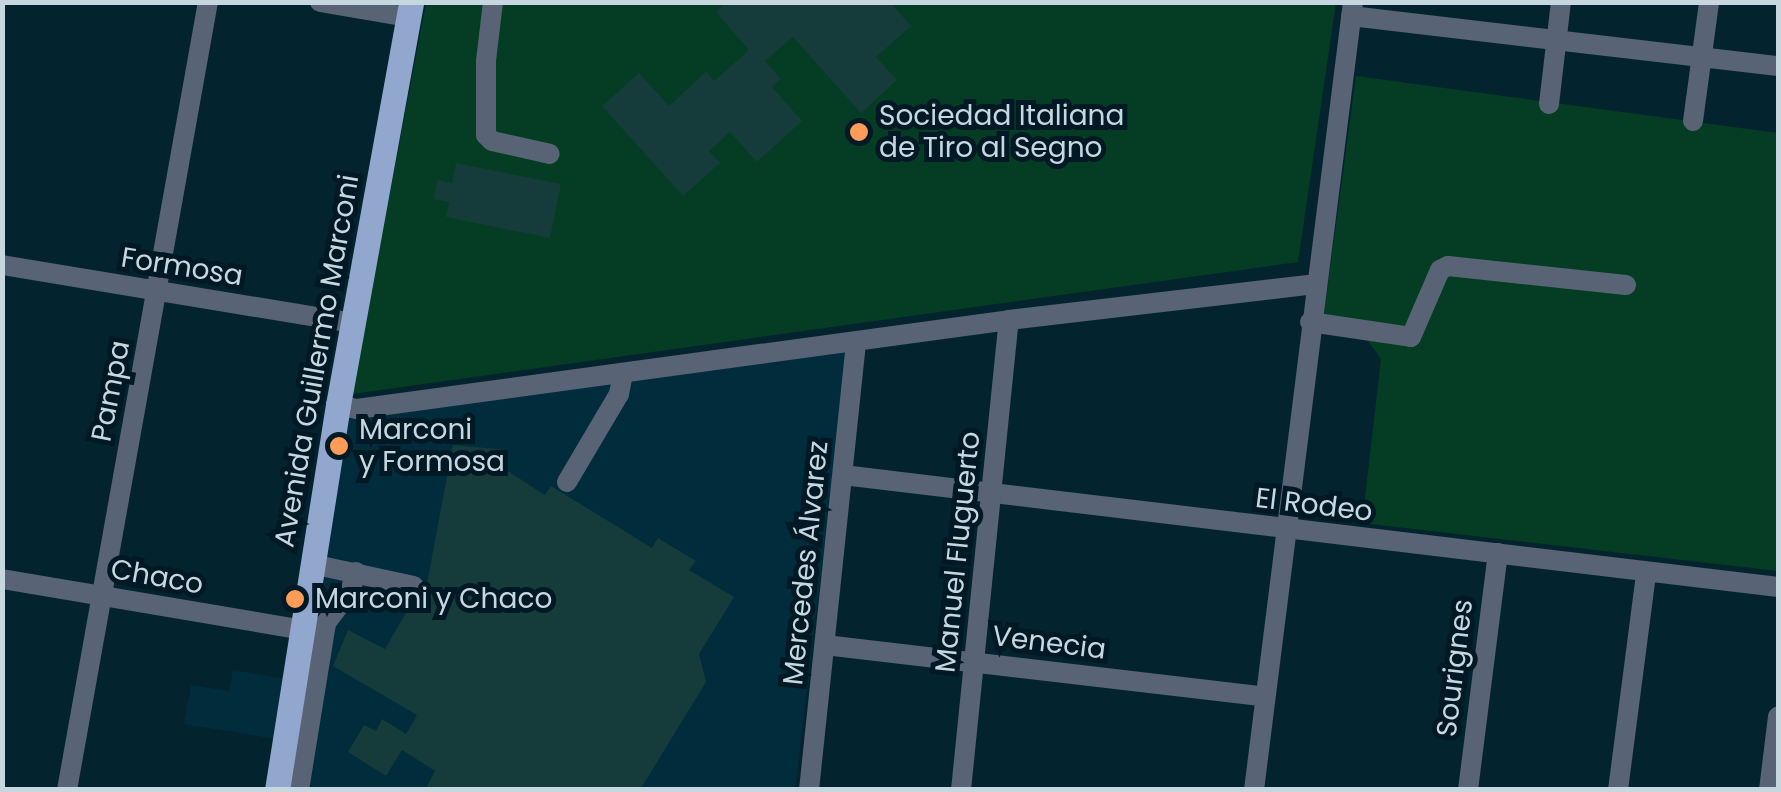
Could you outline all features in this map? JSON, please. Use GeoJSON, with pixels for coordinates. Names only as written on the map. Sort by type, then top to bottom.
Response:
{"type":"FeatureCollection","features":[{"type":"Feature","properties":{"kind":"main road","name":"Avenida Guillermo Marconi"},"geometry":{"type":"LineString","coordinates":[[276,790],[338,405],[409,10]]}},
{"type":"Feature","properties":{"kind":"street","name":"Pampa"},"geometry":{"type":"LineString","coordinates":[[67,790],[208,2]]}},
{"type":"Feature","properties":{"kind":"street"},"geometry":{"type":"LineString","coordinates":[[320,2],[409,10]]}},
{"type":"Feature","properties":{"kind":"street"},"geometry":{"type":"LineString","coordinates":[[493,2],[486,61],[486,135],[492,141],[550,154]]}},
{"type":"Feature","properties":{"kind":"street"},"geometry":{"type":"LineString","coordinates":[[1549,104],[1561,2]]}},
{"type":"Feature","properties":{"kind":"street"},"geometry":{"type":"LineString","coordinates":[[1694,121],[1709,2]]}},
{"type":"Feature","properties":{"kind":"street"},"geometry":{"type":"LineString","coordinates":[[1254,790],[1352,9],[1557,40],[1778,66]]}},
{"type":"Feature","properties":{"kind":"street","name":"Formosa"},"geometry":{"type":"LineString","coordinates":[[2,265],[352,323]]}},
{"type":"Feature","properties":{"kind":"street"},"geometry":{"type":"LineString","coordinates":[[1310,322],[1411,337],[1440,270],[1448,266],[1626,285]]}},
{"type":"Feature","properties":{"kind":"street"},"geometry":{"type":"LineString","coordinates":[[338,405],[357,409],[1009,320],[1315,284]]}},
{"type":"Feature","properties":{"kind":"street","name":"Manuel Fluguerto"},"geometry":{"type":"LineString","coordinates":[[961,790],[1009,320]]}},
{"type":"Feature","properties":{"kind":"street","name":"Mercedes Álvarez"},"geometry":{"type":"LineString","coordinates":[[809,790],[856,342]]}},
{"type":"Feature","properties":{"kind":"street"},"geometry":{"type":"LineString","coordinates":[[567,482],[620,394],[624,374]]}},
{"type":"Feature","properties":{"kind":"street","name":"El Rodeo"},"geometry":{"type":"LineString","coordinates":[[843,475],[1778,587]]}},
{"type":"Feature","properties":{"kind":"street","name":"Sourignes"},"geometry":{"type":"LineString","coordinates":[[1468,790],[1498,553]]}},
{"type":"Feature","properties":{"kind":"street"},"geometry":{"type":"LineString","coordinates":[[312,564],[414,586]]}},
{"type":"Feature","properties":{"kind":"street"},"geometry":{"type":"LineString","coordinates":[[299,790],[326,623],[350,591],[356,572]]}},
{"type":"Feature","properties":{"kind":"street"},"geometry":{"type":"LineString","coordinates":[[1618,790],[1646,574]]}},
{"type":"Feature","properties":{"kind":"street","name":"Chaco"},"geometry":{"type":"LineString","coordinates":[[2,579],[303,630]]}},
{"type":"Feature","properties":{"kind":"street","name":"Venecia"},"geometry":{"type":"LineString","coordinates":[[825,645],[1265,697]]}},
{"type":"Feature","properties":{"kind":"street"},"geometry":{"type":"LineString","coordinates":[[1769,790],[1778,717]]}},
{"type":"Feature","properties":{"kind":"shaded area"},"geometry":{"type":"Polygon","coordinates":[[[848,352],[795,789],[286,790],[345,417],[848,352]]]}},
{"type":"Feature","properties":{"kind":"shaded area"},"geometry":{"type":"Polygon","coordinates":[[[233,670],[285,679],[275,739],[184,724],[191,685],[229,691],[233,670]]]}},
{"type":"Feature","properties":{"kind":"green space","name":"Sociedad Italiana de Tiro al Segno"},"geometry":{"type":"Polygon","coordinates":[[[426,3],[1336,3],[1298,262],[352,394],[426,3]]]}},
{"type":"Feature","properties":{"kind":"green space"},"geometry":{"type":"Polygon","coordinates":[[[1356,76],[1778,133],[1778,571],[1362,523],[1381,359],[1362,333],[1322,329],[1356,76]]]}},
{"type":"Feature","properties":{"kind":"building"},"geometry":{"type":"Polygon","coordinates":[[[726,2],[890,2],[911,26],[876,57],[897,80],[861,113],[793,37],[765,61],[781,79],[772,87],[802,121],[757,162],[730,132],[709,151],[720,163],[683,196],[602,106],[639,73],[669,106],[706,72],[714,81],[749,50],[716,12],[726,2]]]}},
{"type":"Feature","properties":{"kind":"building"},"geometry":{"type":"Polygon","coordinates":[[[456,163],[561,184],[550,238],[446,217],[449,202],[434,199],[437,180],[452,183],[456,163]]]}},
{"type":"Feature","properties":{"kind":"building"},"geometry":{"type":"Polygon","coordinates":[[[453,445],[507,450],[506,470],[545,495],[551,486],[652,548],[658,538],[696,561],[689,570],[734,597],[699,654],[706,682],[640,790],[425,790],[435,771],[402,750],[386,776],[348,752],[364,725],[376,731],[382,719],[406,734],[417,715],[333,666],[348,630],[385,649],[414,599],[425,594],[453,445]]]}},
{"type":"Feature","properties":{"kind":"place","name":"Sociedad Italiana de Tiro al Segno"},"geometry":{"type":"Point","coordinates":[859,132]}},
{"type":"Feature","properties":{"kind":"place","name":"Marconi y Formosa"},"geometry":{"type":"Point","coordinates":[339,446]}},
{"type":"Feature","properties":{"kind":"place","name":"Marconi y Chaco"},"geometry":{"type":"Point","coordinates":[295,599]}}]}
